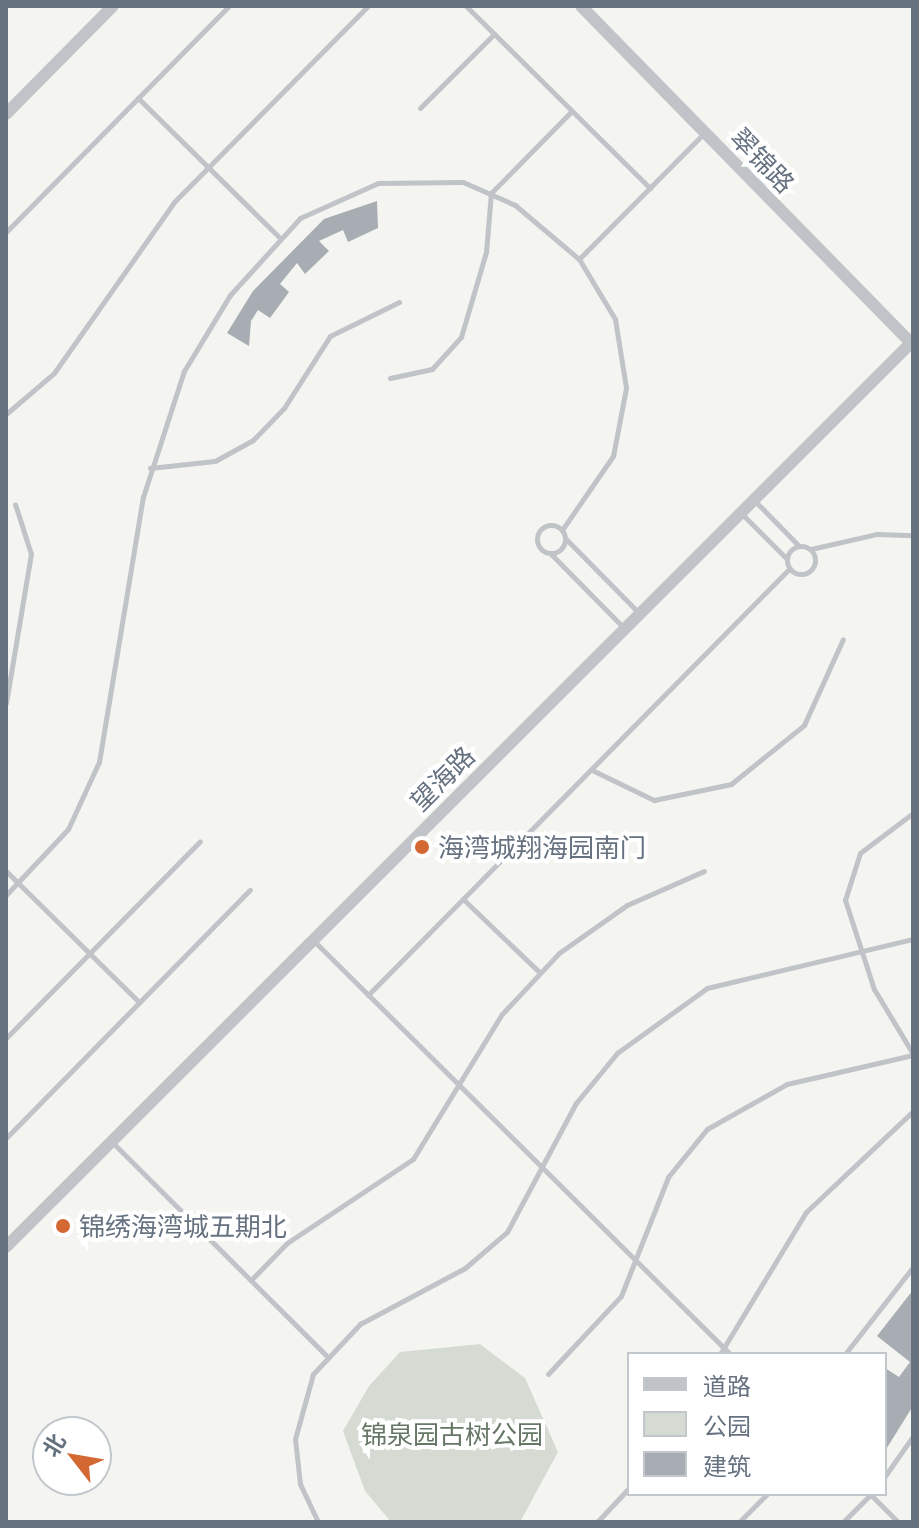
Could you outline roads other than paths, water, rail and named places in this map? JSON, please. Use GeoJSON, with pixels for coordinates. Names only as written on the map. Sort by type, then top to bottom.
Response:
{"type":"FeatureCollection","features":[{"type":"Feature","properties":{"kind":"street"},"geometry":{"type":"LineString","coordinates":[[6,114],[113,6]]}},
{"type":"Feature","properties":{"kind":"street","name":"翠锦路"},"geometry":{"type":"LineString","coordinates":[[581,6],[912,344]]}},
{"type":"Feature","properties":{"kind":"street","name":"望海路"},"geometry":{"type":"LineString","coordinates":[[6,1247],[311,939],[912,344]]}},
{"type":"Feature","properties":{"kind":"lane"},"geometry":{"type":"LineString","coordinates":[[6,232],[229,6]]}},
{"type":"Feature","properties":{"kind":"lane"},"geometry":{"type":"LineString","coordinates":[[6,414],[54,373],[129,258],[209,167],[368,6]]}},
{"type":"Feature","properties":{"kind":"lane"},"geometry":{"type":"LineString","coordinates":[[466,6],[650,188]]}},
{"type":"Feature","properties":{"kind":"lane"},"geometry":{"type":"LineString","coordinates":[[420,108],[494,34]]}},
{"type":"Feature","properties":{"kind":"lane"},"geometry":{"type":"LineString","coordinates":[[138,98],[278,236]]}},
{"type":"Feature","properties":{"kind":"lane"},"geometry":{"type":"LineString","coordinates":[[390,378],[432,369],[461,337],[483,266],[491,193],[572,111]]}},
{"type":"Feature","properties":{"kind":"lane"},"geometry":{"type":"LineString","coordinates":[[579,259],[705,132]]}},
{"type":"Feature","properties":{"kind":"lane"},"geometry":{"type":"LineString","coordinates":[[6,895],[20,885],[68,829],[99,762],[150,468],[205,332],[278,236],[325,203],[378,183],[435,178],[491,193],[538,221],[579,259],[615,319],[626,388],[613,456],[562,530]]}},
{"type":"Feature","properties":{"kind":"lane"},"geometry":{"type":"LineString","coordinates":[[150,468],[215,461],[253,440],[284,408],[330,336],[399,302]]}},
{"type":"Feature","properties":{"kind":"lane"},"geometry":{"type":"LineString","coordinates":[[754,500],[798,545],[811,549],[877,534],[913,535]]}},
{"type":"Feature","properties":{"kind":"lane"},"geometry":{"type":"LineString","coordinates":[[6,703],[31,554],[15,504]]}},
{"type":"Feature","properties":{"kind":"lane"},"geometry":{"type":"LineString","coordinates":[[741,512],[786,558],[789,569]]}},
{"type":"Feature","properties":{"kind":"lane"},"geometry":{"type":"LineString","coordinates":[[624,628],[550,553],[539,546],[538,532],[549,525],[562,530],[565,538],[639,613]]}},
{"type":"Feature","properties":{"kind":"lane"},"geometry":{"type":"LineString","coordinates":[[550,553],[565,538]]}},
{"type":"Feature","properties":{"kind":"lane"},"geometry":{"type":"LineString","coordinates":[[786,558],[798,545]]}},
{"type":"Feature","properties":{"kind":"lane"},"geometry":{"type":"LineString","coordinates":[[368,995],[594,771],[789,569],[811,570],[811,549]]}},
{"type":"Feature","properties":{"kind":"lane"},"geometry":{"type":"LineString","coordinates":[[594,771],[654,800],[731,784],[804,725],[843,639]]}},
{"type":"Feature","properties":{"kind":"lane"},"geometry":{"type":"LineString","coordinates":[[548,1374],[600,1325],[636,1261],[668,1177],[731,1110],[787,1084],[913,1054],[860,953],[845,900],[851,867],[913,813]]}},
{"type":"Feature","properties":{"kind":"lane"},"geometry":{"type":"LineString","coordinates":[[6,1038],[200,841]]}},
{"type":"Feature","properties":{"kind":"lane"},"geometry":{"type":"LineString","coordinates":[[6,871],[139,1002]]}},
{"type":"Feature","properties":{"kind":"lane"},"geometry":{"type":"LineString","coordinates":[[251,1280],[287,1243],[413,1159],[502,1014],[539,972],[604,919],[704,871]]}},
{"type":"Feature","properties":{"kind":"lane"},"geometry":{"type":"LineString","coordinates":[[6,1138],[250,890]]}},
{"type":"Feature","properties":{"kind":"lane"},"geometry":{"type":"LineString","coordinates":[[463,899],[539,972]]}},
{"type":"Feature","properties":{"kind":"lane"},"geometry":{"type":"LineString","coordinates":[[311,939],[636,1261],[722,1351],[806,1212],[913,1111]]}},
{"type":"Feature","properties":{"kind":"lane"},"geometry":{"type":"LineString","coordinates":[[318,1522],[300,1484],[295,1439],[304,1394],[326,1355],[360,1324],[465,1268],[507,1232],[544,1170],[576,1103],[658,1017],[750,974],[860,953],[913,939]]}},
{"type":"Feature","properties":{"kind":"lane"},"geometry":{"type":"LineString","coordinates":[[111,1140],[326,1355]]}},
{"type":"Feature","properties":{"kind":"lane"},"geometry":{"type":"LineString","coordinates":[[847,1352],[913,1267]]}},
{"type":"Feature","properties":{"kind":"lane"},"geometry":{"type":"LineString","coordinates":[[887,1473],[913,1436]]}},
{"type":"Feature","properties":{"kind":"lane"},"geometry":{"type":"LineString","coordinates":[[597,1522],[627,1490]]}},
{"type":"Feature","properties":{"kind":"lane"},"geometry":{"type":"LineString","coordinates":[[739,1522],[765,1496]]}},
{"type":"Feature","properties":{"kind":"lane"},"geometry":{"type":"LineString","coordinates":[[843,1522],[869,1496]]}},
{"type":"Feature","properties":{"kind":"lane"},"geometry":{"type":"LineString","coordinates":[[873,1496],[898,1522]]}},
{"type":"Feature","properties":{"kind":"place","name":"海湾城翔海园南门"},"geometry":{"type":"Point","coordinates":[422,847]}},
{"type":"Feature","properties":{"kind":"place","name":"锦绣海湾城五期北"},"geometry":{"type":"Point","coordinates":[63,1226]}},
{"type":"Feature","properties":{"kind":"park label","name":"锦泉园古树公园"},"geometry":{"type":"Point","coordinates":[452,1434]}}]}
